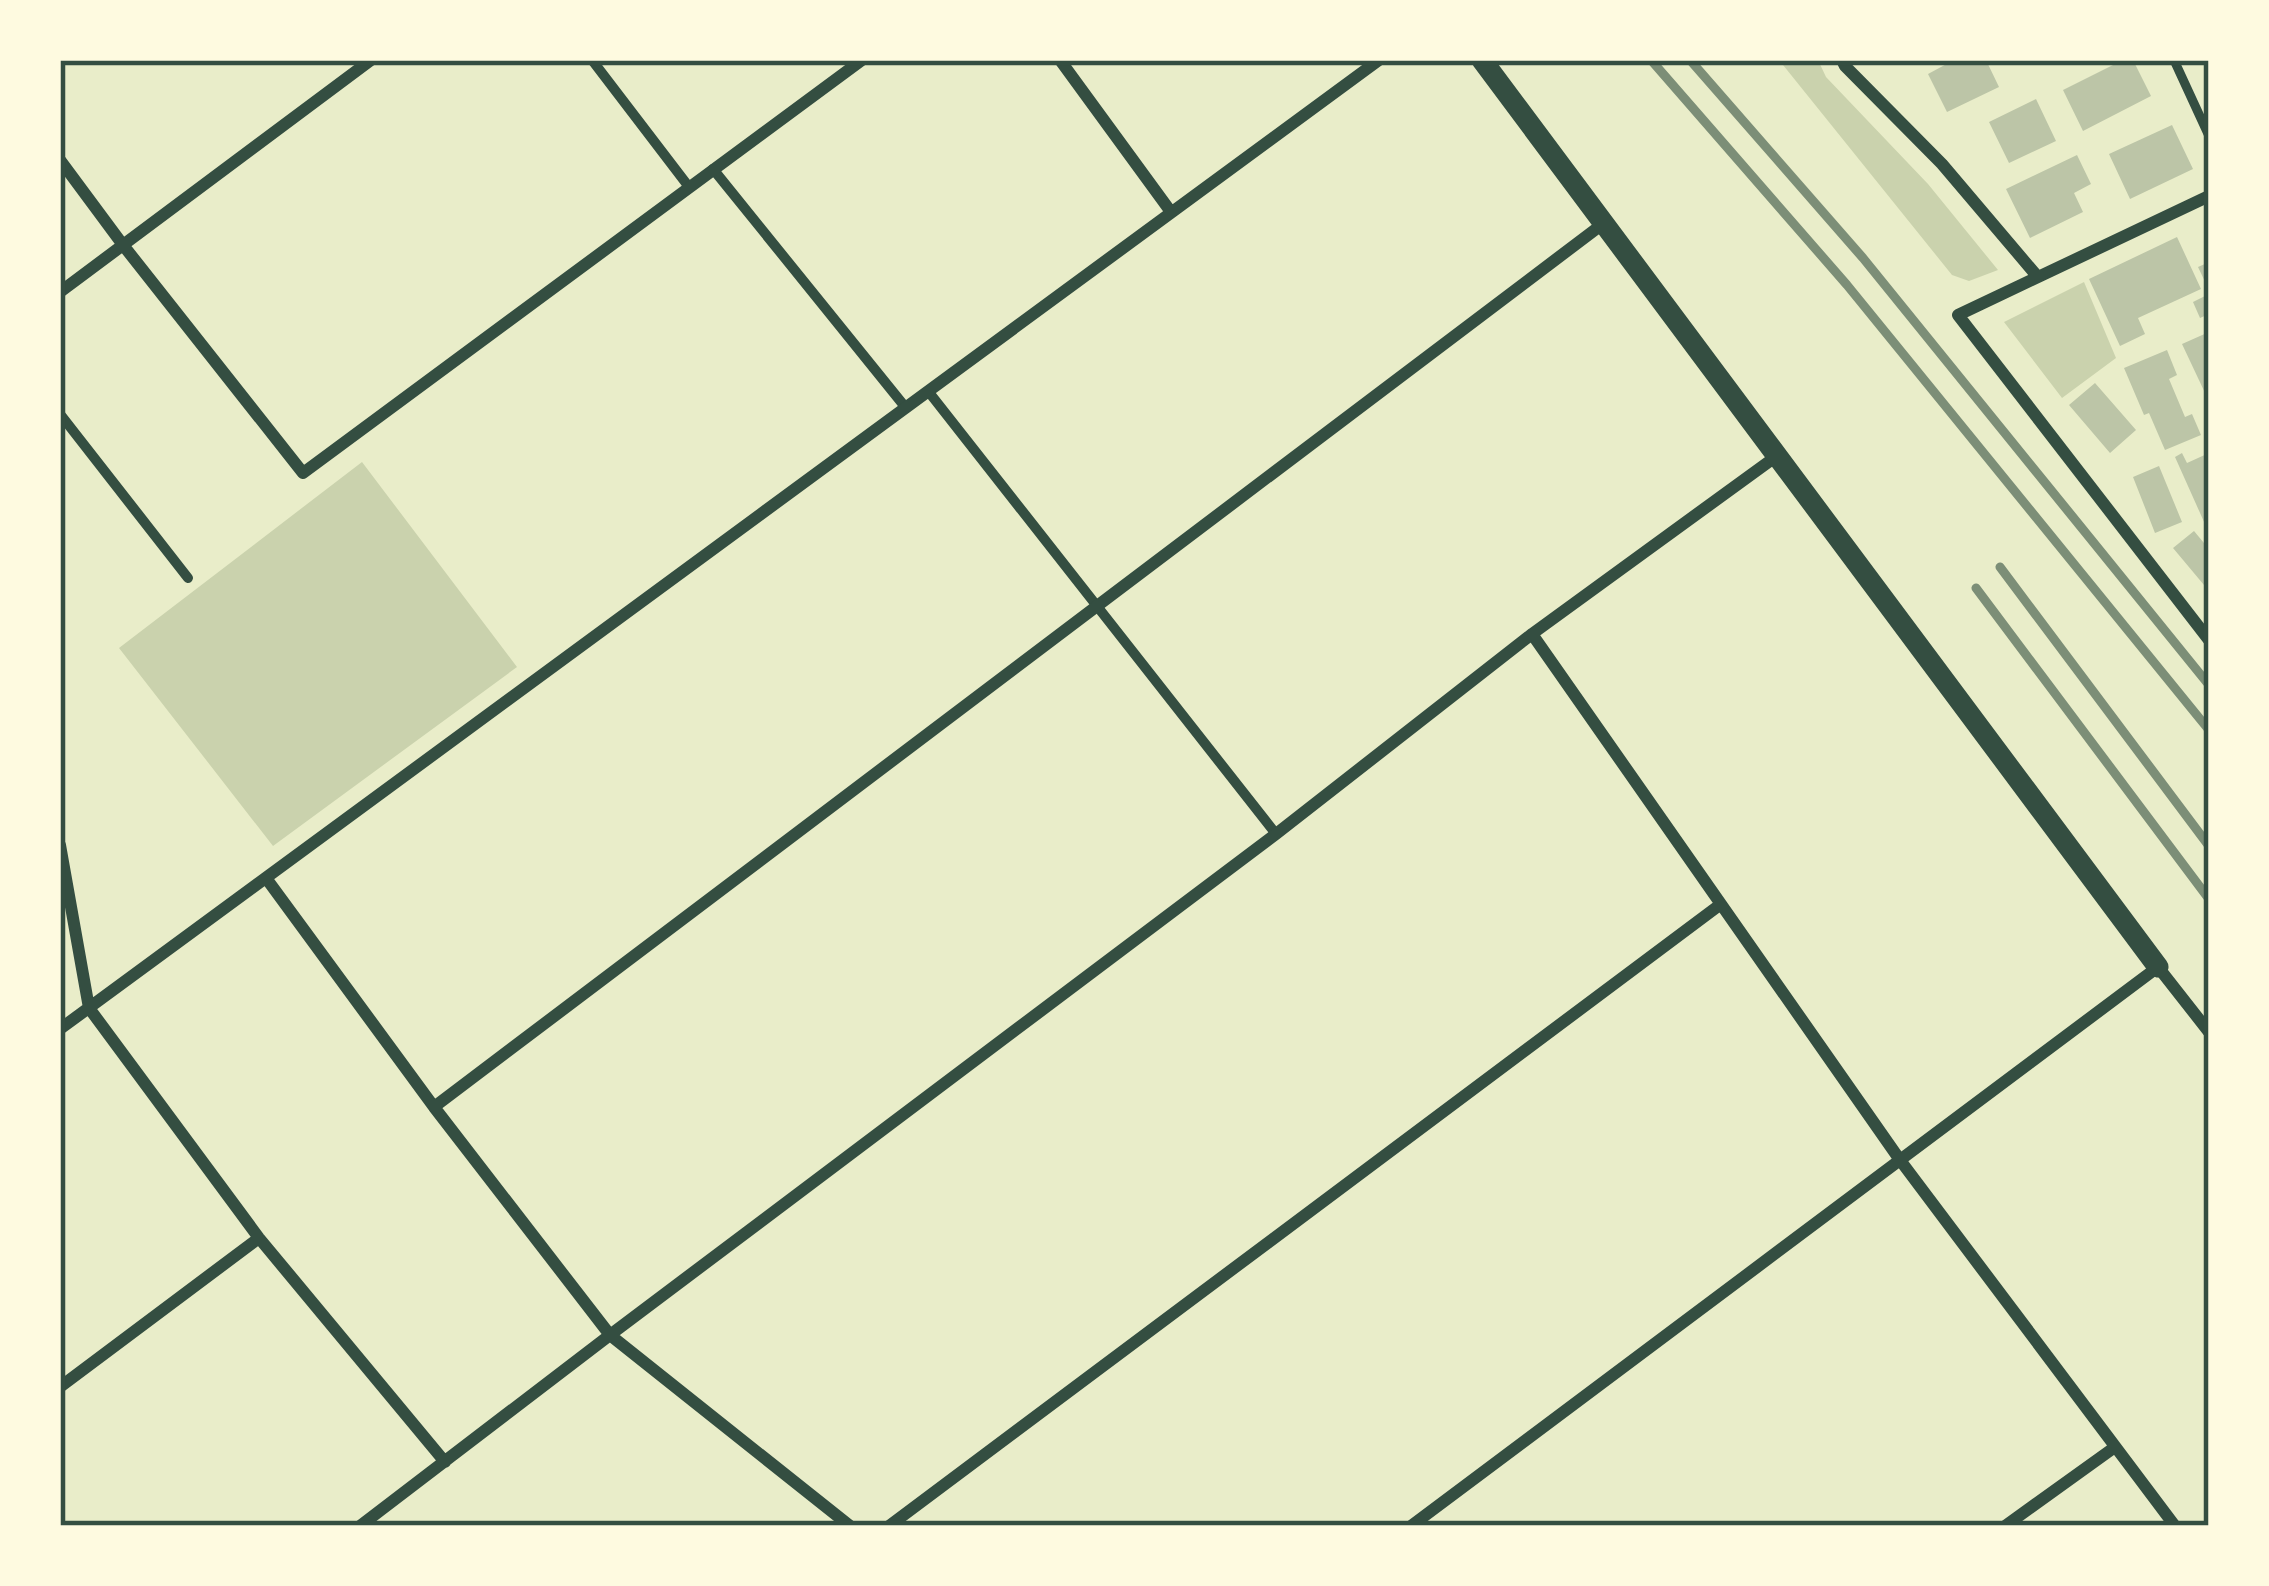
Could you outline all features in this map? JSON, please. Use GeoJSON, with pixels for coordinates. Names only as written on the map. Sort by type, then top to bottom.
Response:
{"type":"FeatureCollection","features":[{"type":"Feature","properties":{"kind":"street"},"geometry":{"type":"LineString","coordinates":[[60,292],[371,60]]}},
{"type":"Feature","properties":{"kind":"street"},"geometry":{"type":"LineString","coordinates":[[592,60],[689,187]]}},
{"type":"Feature","properties":{"kind":"street"},"geometry":{"type":"LineString","coordinates":[[60,160],[303,473],[862,60]]}},
{"type":"Feature","properties":{"kind":"street"},"geometry":{"type":"LineString","coordinates":[[1060,60],[1171,212]]}},
{"type":"Feature","properties":{"kind":"street"},"geometry":{"type":"LineString","coordinates":[[60,1029],[1379,60]]}},
{"type":"Feature","properties":{"kind":"street"},"geometry":{"type":"LineString","coordinates":[[1482,60],[2209,1032]]}},
{"type":"Feature","properties":{"kind":"street"},"geometry":{"type":"LineString","coordinates":[[1842,60],[1942,164],[2038,276]]}},
{"type":"Feature","properties":{"kind":"street"},"geometry":{"type":"LineString","coordinates":[[713,169],[906,408]]}},
{"type":"Feature","properties":{"kind":"street"},"geometry":{"type":"LineString","coordinates":[[2209,196],[1958,315],[2209,640]]}},
{"type":"Feature","properties":{"kind":"street"},"geometry":{"type":"LineString","coordinates":[[434,1107],[1604,223]]}},
{"type":"Feature","properties":{"kind":"street"},"geometry":{"type":"LineString","coordinates":[[928,391],[1276,834]]}},
{"type":"Feature","properties":{"kind":"street"},"geometry":{"type":"LineString","coordinates":[[60,414],[188,578]]}},
{"type":"Feature","properties":{"kind":"street"},"geometry":{"type":"LineString","coordinates":[[361,1526],[1276,834],[1532,634],[1778,455]]}},
{"type":"Feature","properties":{"kind":"street"},"geometry":{"type":"LineString","coordinates":[[1532,634],[1900,1160],[2175,1526]]}},
{"type":"Feature","properties":{"kind":"street"},"geometry":{"type":"LineString","coordinates":[[60,845],[89,1008],[259,1238],[445,1462]]}},
{"type":"Feature","properties":{"kind":"street"},"geometry":{"type":"LineString","coordinates":[[266,878],[434,1107],[610,1334],[850,1526]]}},
{"type":"Feature","properties":{"kind":"street"},"geometry":{"type":"LineString","coordinates":[[889,1526],[1720,904]]}},
{"type":"Feature","properties":{"kind":"street"},"geometry":{"type":"LineString","coordinates":[[1411,1526],[2158,967]]}},
{"type":"Feature","properties":{"kind":"street"},"geometry":{"type":"LineString","coordinates":[[60,1387],[259,1238]]}},
{"type":"Feature","properties":{"kind":"street"},"geometry":{"type":"LineString","coordinates":[[2006,1526],[2115,1447]]}},
{"type":"Feature","properties":{"kind":"lane"},"geometry":{"type":"LineString","coordinates":[[2174,60],[2209,136]]}},
{"type":"Feature","properties":{"kind":"green space"},"geometry":{"type":"Polygon","coordinates":[[[1779,60],[1818,60],[1826,77],[1928,184],[1998,270],[1969,281],[1952,275],[1779,60]]]}},
{"type":"Feature","properties":{"kind":"green space"},"geometry":{"type":"Polygon","coordinates":[[[2084,282],[2116,358],[2062,398],[2004,322],[2084,282]]]}},
{"type":"Feature","properties":{"kind":"green space"},"geometry":{"type":"Polygon","coordinates":[[[362,462],[517,667],[273,846],[119,648],[362,462]]]}},
{"type":"Feature","properties":{"kind":"building"},"geometry":{"type":"Polygon","coordinates":[[[1954,60],[1986,60],[1999,87],[1947,112],[1928,74],[1954,60]]]}},
{"type":"Feature","properties":{"kind":"building"},"geometry":{"type":"Polygon","coordinates":[[[2123,60],[2133,60],[2151,96],[2083,131],[2063,90],[2123,60]]]}},
{"type":"Feature","properties":{"kind":"building"},"geometry":{"type":"Polygon","coordinates":[[[2036,99],[2056,141],[2009,163],[1989,122],[2036,99]]]}},
{"type":"Feature","properties":{"kind":"building"},"geometry":{"type":"Polygon","coordinates":[[[2172,125],[2193,169],[2130,199],[2109,154],[2172,125]]]}},
{"type":"Feature","properties":{"kind":"building"},"geometry":{"type":"Polygon","coordinates":[[[2077,155],[2091,184],[2074,193],[2083,212],[2030,238],[2006,189],[2077,155]]]}},
{"type":"Feature","properties":{"kind":"building"},"geometry":{"type":"Polygon","coordinates":[[[2177,237],[2201,289],[2138,318],[2145,334],[2120,346],[2089,279],[2177,237]]]}},
{"type":"Feature","properties":{"kind":"building"},"geometry":{"type":"Polygon","coordinates":[[[2207,263],[2209,268],[2209,290],[2198,267],[2207,263]]]}},
{"type":"Feature","properties":{"kind":"building"},"geometry":{"type":"Polygon","coordinates":[[[2209,294],[2209,314],[2200,318],[2193,302],[2209,294]]]}},
{"type":"Feature","properties":{"kind":"building"},"geometry":{"type":"Polygon","coordinates":[[[2209,332],[2209,394],[2206,395],[2182,344],[2209,332]]]}},
{"type":"Feature","properties":{"kind":"building"},"geometry":{"type":"Polygon","coordinates":[[[2167,350],[2177,375],[2169,379],[2185,417],[2192,414],[2201,435],[2165,450],[2124,368],[2167,350]]]}},
{"type":"Feature","properties":{"kind":"building"},"geometry":{"type":"Polygon","coordinates":[[[2095,383],[2136,430],[2110,453],[2069,405],[2095,383]]]}},
{"type":"Feature","properties":{"kind":"building"},"geometry":{"type":"Polygon","coordinates":[[[2182,453],[2187,463],[2209,453],[2209,533],[2175,457],[2182,453]]]}},
{"type":"Feature","properties":{"kind":"building"},"geometry":{"type":"Polygon","coordinates":[[[2159,466],[2182,522],[2155,533],[2133,477],[2159,466]]]}},
{"type":"Feature","properties":{"kind":"building"},"geometry":{"type":"Polygon","coordinates":[[[2194,531],[2209,549],[2209,591],[2173,548],[2194,531]]]}},
{"type":"Feature","properties":{"kind":"railway"},"geometry":{"type":"LineString","coordinates":[[1651,60],[1847,285],[2209,730]]}},
{"type":"Feature","properties":{"kind":"railway"},"geometry":{"type":"LineString","coordinates":[[1690,60],[1863,258],[2209,685]]}},
{"type":"Feature","properties":{"kind":"railway"},"geometry":{"type":"LineString","coordinates":[[2000,567],[2209,846]]}},
{"type":"Feature","properties":{"kind":"railway"},"geometry":{"type":"LineString","coordinates":[[1976,588],[2209,899]]}}]}
